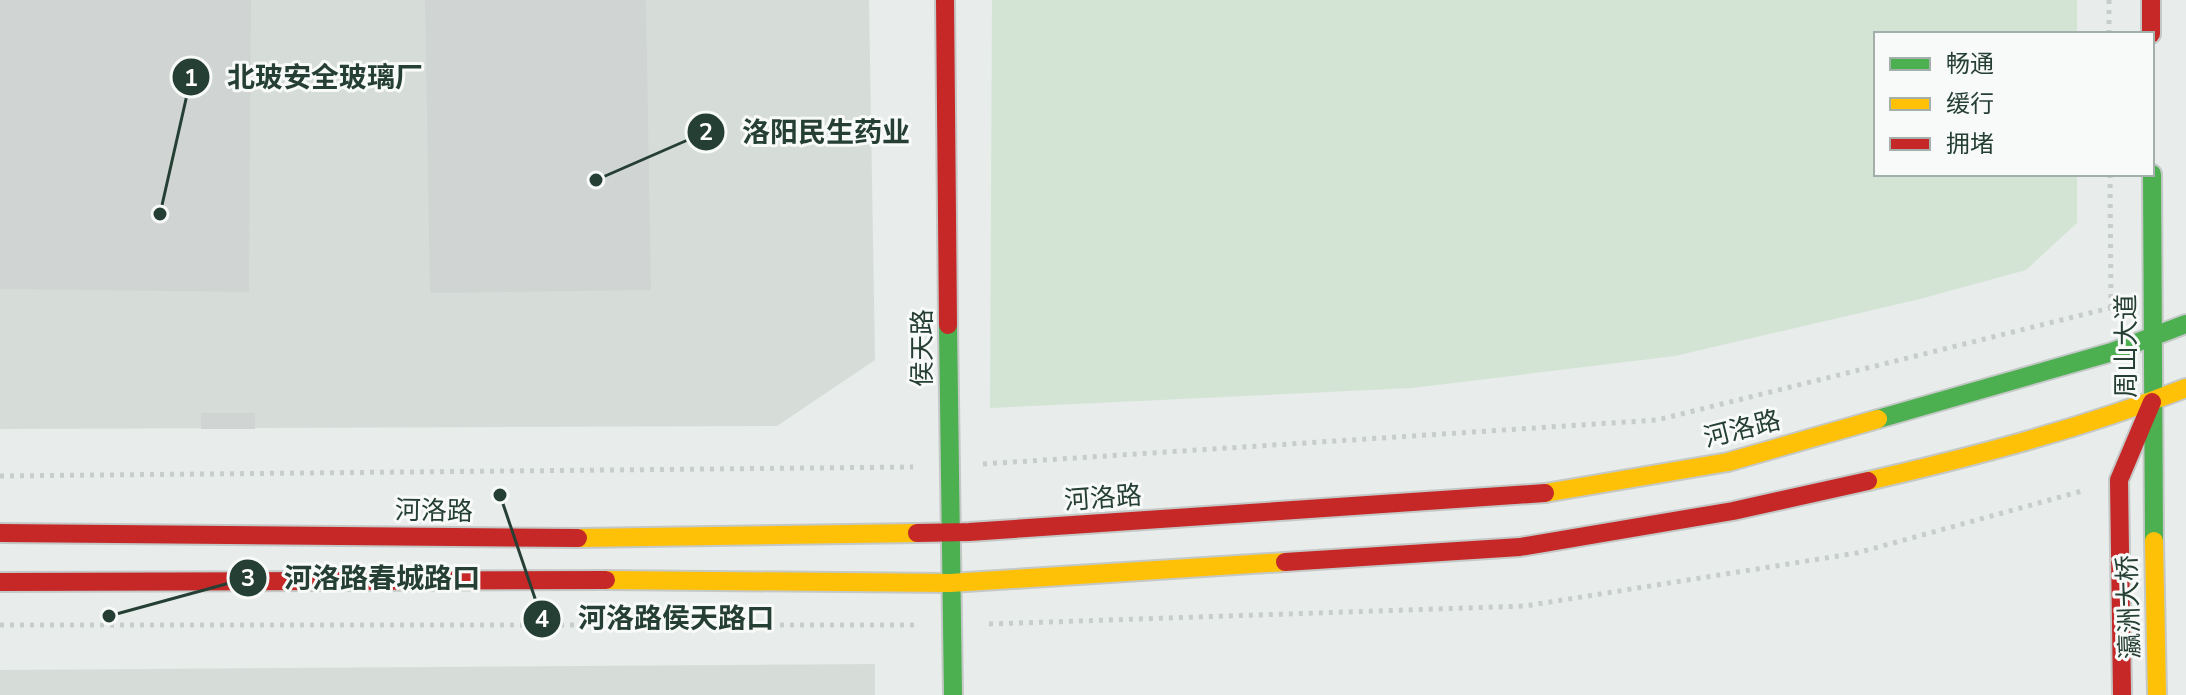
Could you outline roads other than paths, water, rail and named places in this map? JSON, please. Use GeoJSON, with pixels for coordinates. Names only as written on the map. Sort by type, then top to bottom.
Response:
{"type":"FeatureCollection","features":[{"type":"Feature","properties":{"kind":"main road","name":"侯天路"},"geometry":{"type":"LineString","coordinates":[[945,0],[953,695]]}},
{"type":"Feature","properties":{"kind":"main road"},"geometry":{"type":"LineString","coordinates":[[2151,0],[2151,32]]}},
{"type":"Feature","properties":{"kind":"main road","name":"周山大道"},"geometry":{"type":"LineString","coordinates":[[2152,176],[2152,518]]}},
{"type":"Feature","properties":{"kind":"main road","name":"河洛路"},"geometry":{"type":"LineString","coordinates":[[0,533],[550,538],[925,525],[949,532],[1527,496],[1728,462],[2112,352],[2186,324]]}},
{"type":"Feature","properties":{"kind":"main road"},"geometry":{"type":"LineString","coordinates":[[0,582],[925,576],[950,583],[1520,547],[1733,511],[1930,467],[2117,415],[2186,388]]}},
{"type":"Feature","properties":{"kind":"main road"},"geometry":{"type":"LineString","coordinates":[[2122,695],[2119,480],[2152,402]]}},
{"type":"Feature","properties":{"kind":"main road","name":"瀛洲大桥"},"geometry":{"type":"LineString","coordinates":[[2152,518],[2157,695]]}},
{"type":"Feature","properties":{"kind":"main road"},"geometry":{"type":"LineString","coordinates":[[925,525],[925,576]]}},
{"type":"Feature","properties":{"kind":"place","name":"洛阳民生药业"},"geometry":{"type":"Point","coordinates":[596,180]}},
{"type":"Feature","properties":{"kind":"place","name":"北玻安全玻璃厂"},"geometry":{"type":"Point","coordinates":[160,214]}},
{"type":"Feature","properties":{"kind":"place","name":"河洛路侯天路口"},"geometry":{"type":"Point","coordinates":[500,495]}},
{"type":"Feature","properties":{"kind":"place","name":"河洛路春城路口"},"geometry":{"type":"Point","coordinates":[109,616]}}]}
